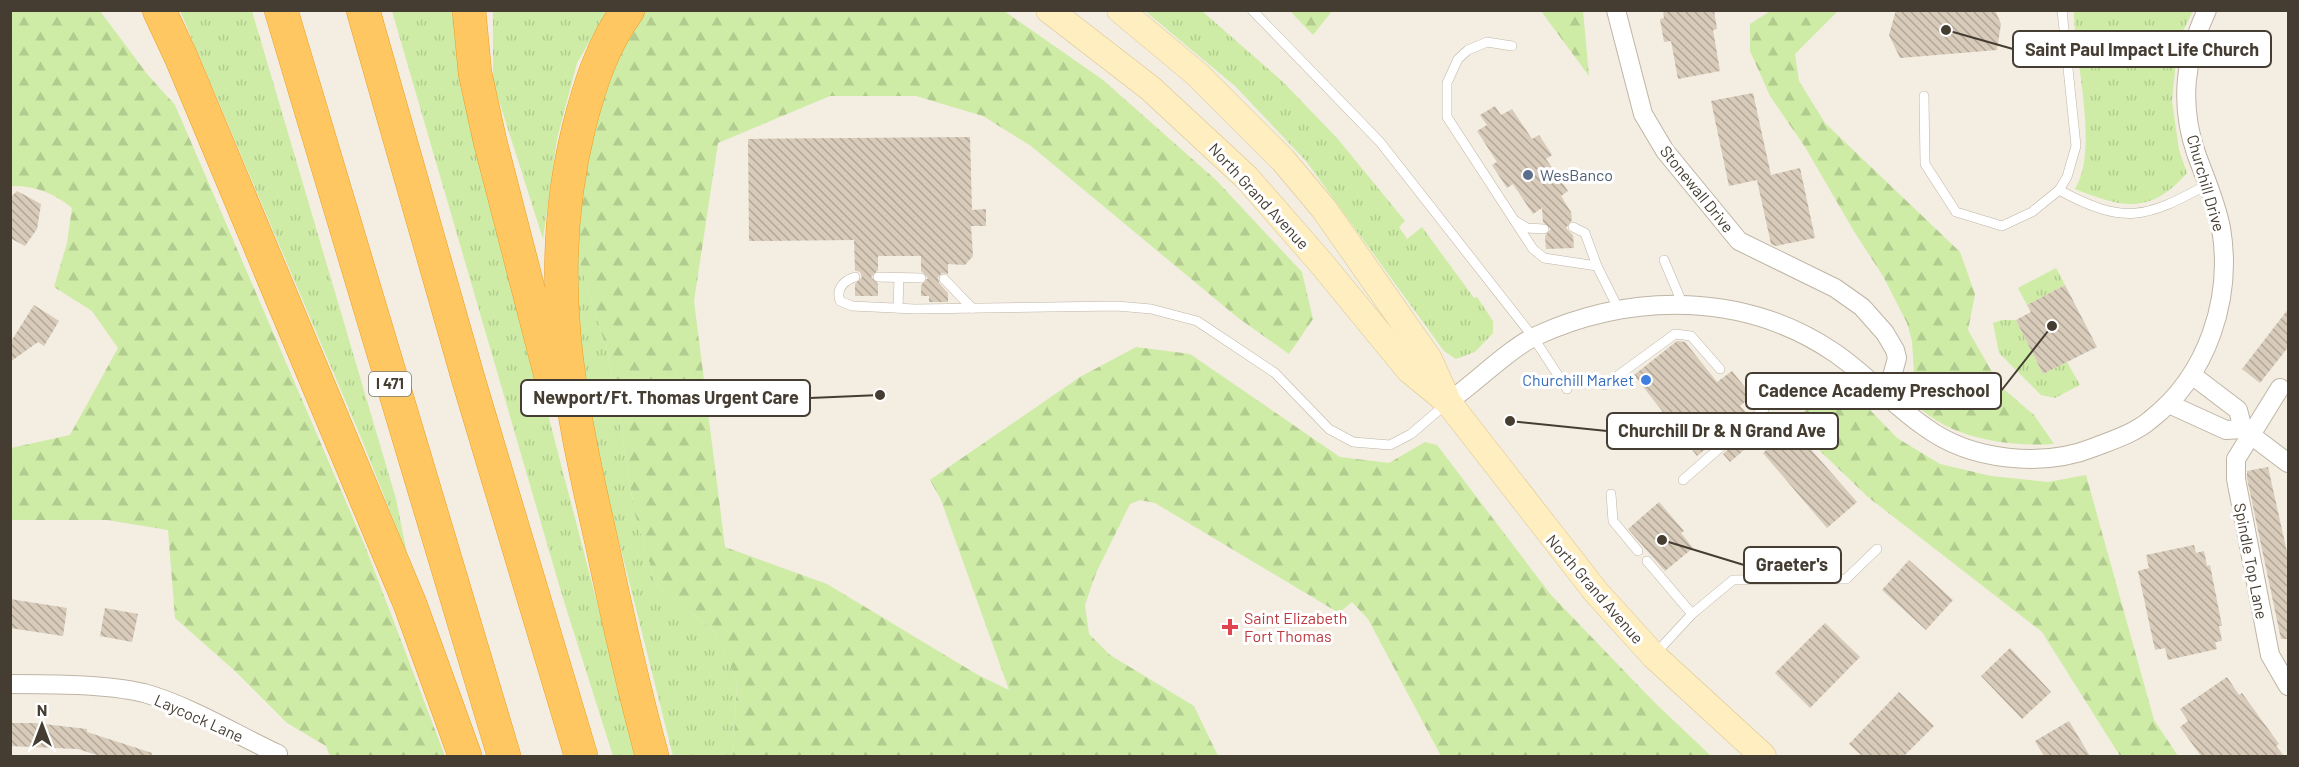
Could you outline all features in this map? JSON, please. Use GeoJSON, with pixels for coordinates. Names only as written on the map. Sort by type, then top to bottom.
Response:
{"type":"FeatureCollection","features":[{"type":"Feature","properties":{"kind":"highway"},"geometry":{"type":"LineString","coordinates":[[159,10],[181,57],[406,593],[465,756]]}},
{"type":"Feature","properties":{"kind":"highway","name":"I 471"},"geometry":{"type":"LineString","coordinates":[[281,10],[504,756]]}},
{"type":"Feature","properties":{"kind":"highway"},"geometry":{"type":"LineString","coordinates":[[363,10],[468,378],[581,756]]}},
{"type":"Feature","properties":{"kind":"highway"},"geometry":{"type":"LineString","coordinates":[[469,10],[475,73],[490,141],[555,393],[591,497]]}},
{"type":"Feature","properties":{"kind":"highway"},"geometry":{"type":"LineString","coordinates":[[628,10],[610,36],[591,81],[572,156],[564,219],[560,281],[567,373],[591,497],[631,677],[652,756]]}},
{"type":"Feature","properties":{"kind":"main road","name":"North Grand Avenue"},"geometry":{"type":"LineString","coordinates":[[1049,10],[1150,88],[1247,178],[1322,264],[1409,370],[1448,402]]}},
{"type":"Feature","properties":{"kind":"main road","name":"North Grand Avenue"},"geometry":{"type":"LineString","coordinates":[[1120,10],[1198,75],[1283,160],[1324,209],[1429,359],[1448,402],[1543,528],[1596,592],[1654,656],[1763,756]]}},
{"type":"Feature","properties":{"kind":"street","name":"Stonewall Drive"},"geometry":{"type":"LineString","coordinates":[[1616,10],[1643,114],[1665,151],[1739,241],[1835,288],[1862,307],[1885,333],[1895,350],[1897,358],[1887,395]]}},
{"type":"Feature","properties":{"kind":"street","name":"Churchill Drive"},"geometry":{"type":"LineString","coordinates":[[1448,402],[1533,337],[1618,308],[1683,304],[1715,307],[1759,317],[1798,333],[1833,352],[1925,428],[1955,444],[1986,453],[2021,459],[2081,453],[2148,423],[2169,404],[2192,375],[2211,337],[2223,288],[2225,262],[2221,227],[2194,149],[2186,102],[2186,75],[2194,38],[2207,10]]}},
{"type":"Feature","properties":{"kind":"street"},"geometry":{"type":"LineString","coordinates":[[2192,375],[2238,410],[2247,431],[2289,463]]}},
{"type":"Feature","properties":{"kind":"street","name":"Spindle Top Lane"},"geometry":{"type":"LineString","coordinates":[[2280,388],[2247,431],[2236,459],[2236,479],[2270,656],[2289,686]]}},
{"type":"Feature","properties":{"kind":"street"},"geometry":{"type":"LineString","coordinates":[[2169,404],[2226,430],[2247,431]]}},
{"type":"Feature","properties":{"kind":"street","name":"Laycock Lane"},"geometry":{"type":"LineString","coordinates":[[10,684],[65,685],[143,693],[179,707],[278,754]]}},
{"type":"Feature","properties":{"kind":"lane"},"geometry":{"type":"LineString","coordinates":[[1252,10],[1380,141],[1533,337],[1567,389]]}},
{"type":"Feature","properties":{"kind":"lane"},"geometry":{"type":"LineString","coordinates":[[1924,96],[1925,164],[1956,212],[2002,226],[2032,212],[2059,190],[2067,177],[2076,146],[2062,10]]}},
{"type":"Feature","properties":{"kind":"lane"},"geometry":{"type":"LineString","coordinates":[[1512,46],[1487,42],[1468,50],[1458,59],[1447,83],[1447,117],[1533,249],[1544,258],[1597,266]]}},
{"type":"Feature","properties":{"kind":"lane"},"geometry":{"type":"LineString","coordinates":[[2059,190],[2091,207],[2112,213],[2133,214],[2174,203],[2208,184]]}},
{"type":"Feature","properties":{"kind":"lane"},"geometry":{"type":"LineString","coordinates":[[1512,219],[1527,228],[1544,228]]}},
{"type":"Feature","properties":{"kind":"lane"},"geometry":{"type":"LineString","coordinates":[[1573,227],[1585,233],[1597,266],[1618,308]]}},
{"type":"Feature","properties":{"kind":"lane"},"geometry":{"type":"LineString","coordinates":[[1664,260],[1683,304]]}},
{"type":"Feature","properties":{"kind":"lane"},"geometry":{"type":"LineString","coordinates":[[855,277],[841,286],[838,294],[840,301],[852,306],[972,308],[1117,306],[1150,309],[1197,321],[1275,373],[1329,429],[1353,442],[1390,445],[1411,434],[1448,402]]}},
{"type":"Feature","properties":{"kind":"lane"},"geometry":{"type":"LineString","coordinates":[[878,277],[921,278]]}},
{"type":"Feature","properties":{"kind":"lane"},"geometry":{"type":"LineString","coordinates":[[898,308],[899,278]]}},
{"type":"Feature","properties":{"kind":"lane"},"geometry":{"type":"LineString","coordinates":[[944,279],[972,308]]}},
{"type":"Feature","properties":{"kind":"lane"},"geometry":{"type":"LineString","coordinates":[[1605,385],[1675,334],[1691,336],[1720,369]]}},
{"type":"Feature","properties":{"kind":"lane"},"geometry":{"type":"LineString","coordinates":[[1683,480],[1764,409]]}},
{"type":"Feature","properties":{"kind":"lane"},"geometry":{"type":"LineString","coordinates":[[1611,494],[1613,521],[1638,551]]}},
{"type":"Feature","properties":{"kind":"lane"},"geometry":{"type":"LineString","coordinates":[[1654,656],[1692,614],[1733,580],[1845,579],[1877,549]]}},
{"type":"Feature","properties":{"kind":"lane"},"geometry":{"type":"LineString","coordinates":[[1647,561],[1692,614]]}},
{"type":"Feature","properties":{"kind":"green space"},"geometry":{"type":"Polygon","coordinates":[[[1290,10],[1332,11],[1313,35],[1290,10]]]}},
{"type":"Feature","properties":{"kind":"green space"},"geometry":{"type":"Polygon","coordinates":[[[1772,10],[1838,11],[1795,54],[1799,81],[1825,123],[1960,252],[1975,294],[1968,330],[2000,386],[2034,415],[2054,444],[2016,444],[1977,437],[1941,423],[1911,399],[1914,373],[1912,341],[1907,323],[1883,276],[1805,147],[1770,96],[1750,51],[1750,24],[1772,10]]]}},
{"type":"Feature","properties":{"kind":"green space"},"geometry":{"type":"Polygon","coordinates":[[[10,11],[100,11],[147,74],[175,105],[365,546],[445,756],[330,756],[326,746],[287,723],[235,671],[175,618],[168,530],[107,520],[11,520],[11,448],[70,435],[118,348],[92,311],[54,287],[67,243],[72,208],[43,191],[11,186],[10,11]]]}},
{"type":"Feature","properties":{"kind":"green space"},"geometry":{"type":"Polygon","coordinates":[[[180,11],[252,11],[396,499],[407,554],[362,440],[180,11]]]}},
{"type":"Feature","properties":{"kind":"green space"},"geometry":{"type":"Polygon","coordinates":[[[392,11],[452,11],[467,104],[637,756],[613,756],[562,595],[392,11]]]}},
{"type":"Feature","properties":{"kind":"green space"},"geometry":{"type":"Polygon","coordinates":[[[493,11],[607,11],[577,63],[557,139],[543,239],[493,82],[493,11]]]}},
{"type":"Feature","properties":{"kind":"green space"},"geometry":{"type":"Polygon","coordinates":[[[642,11],[1004,11],[1103,80],[1216,180],[1302,272],[1313,319],[1289,354],[1237,317],[1031,146],[983,116],[916,96],[830,96],[718,143],[694,301],[725,547],[827,584],[978,675],[1009,690],[941,500],[930,480],[1080,377],[1136,347],[1190,354],[1340,457],[1389,463],[1425,442],[1437,445],[1551,595],[1654,702],[1711,756],[1441,756],[1368,619],[1352,602],[1339,613],[1155,503],[1140,500],[1130,504],[1096,573],[1085,605],[1089,634],[1110,655],[1194,706],[1218,756],[733,756],[737,681],[715,632],[656,584],[635,514],[608,354],[577,254],[579,198],[593,121],[616,59],[642,11]]]}},
{"type":"Feature","properties":{"kind":"green space"},"geometry":{"type":"Polygon","coordinates":[[[1145,11],[1202,11],[1283,82],[1337,138],[1405,221],[1399,227],[1407,239],[1422,227],[1474,298],[1477,297],[1493,321],[1493,333],[1475,352],[1456,359],[1444,351],[1306,161],[1235,86],[1145,11]]]}},
{"type":"Feature","properties":{"kind":"green space"},"geometry":{"type":"Polygon","coordinates":[[[1541,11],[1583,11],[1589,76],[1541,11]]]}},
{"type":"Feature","properties":{"kind":"green space"},"geometry":{"type":"Polygon","coordinates":[[[2074,11],[2193,11],[2178,41],[2172,101],[2179,150],[2187,173],[2174,187],[2148,202],[2122,203],[2075,189],[2082,172],[2086,128],[2074,11]]]}},
{"type":"Feature","properties":{"kind":"green space"},"geometry":{"type":"Polygon","coordinates":[[[577,254],[608,354],[635,514],[656,584],[715,632],[737,681],[733,756],[673,756],[596,450],[576,322],[577,254]]]}},
{"type":"Feature","properties":{"kind":"green space"},"geometry":{"type":"Polygon","coordinates":[[[2056,268],[2065,285],[2027,305],[2018,288],[2056,268]]]}},
{"type":"Feature","properties":{"kind":"green space"},"geometry":{"type":"Polygon","coordinates":[[[2002,320],[2016,320],[2043,374],[2067,362],[2080,385],[2055,398],[2041,395],[1999,353],[1993,323],[2002,320]]]}},
{"type":"Feature","properties":{"kind":"green space"},"geometry":{"type":"Polygon","coordinates":[[[1844,383],[1897,438],[1940,464],[1991,476],[2048,482],[2086,475],[2154,720],[2178,756],[2120,756],[2042,632],[1868,497],[1790,422],[1844,383]]]}},
{"type":"Feature","properties":{"kind":"building"},"geometry":{"type":"Polygon","coordinates":[[[1663,10],[1714,10],[1717,29],[1713,30],[1720,71],[1678,79],[1671,41],[1664,42],[1660,19],[1664,18],[1663,10]]]}},
{"type":"Feature","properties":{"kind":"building"},"geometry":{"type":"Polygon","coordinates":[[[1896,10],[1995,10],[2001,24],[1997,50],[1900,58],[1889,35],[1896,10]]]}},
{"type":"Feature","properties":{"kind":"building"},"geometry":{"type":"Polygon","coordinates":[[[1753,93],[1771,175],[1800,168],[1815,238],[1776,246],[1771,244],[1757,180],[1729,186],[1711,101],[1753,93]]]}},
{"type":"Feature","properties":{"kind":"building","name":"WesBanco"},"geometry":{"type":"Polygon","coordinates":[[[1495,106],[1501,115],[1512,109],[1532,139],[1539,135],[1552,155],[1546,159],[1568,191],[1561,196],[1571,212],[1572,220],[1566,228],[1573,235],[1574,248],[1546,249],[1545,236],[1551,229],[1543,222],[1542,208],[1533,214],[1513,184],[1507,188],[1492,165],[1497,162],[1477,131],[1487,125],[1480,115],[1495,106]]]}},
{"type":"Feature","properties":{"kind":"building"},"geometry":{"type":"Polygon","coordinates":[[[970,137],[972,210],[986,209],[986,226],[971,226],[973,256],[965,265],[948,264],[948,274],[942,273],[938,277],[939,283],[948,293],[948,302],[929,302],[929,296],[921,296],[921,285],[928,278],[921,271],[921,256],[878,256],[878,270],[871,277],[878,284],[878,296],[855,296],[855,284],[862,277],[860,272],[855,270],[854,240],[749,241],[748,139],[970,137]]]}},
{"type":"Feature","properties":{"kind":"building"},"geometry":{"type":"Polygon","coordinates":[[[17,191],[41,204],[37,229],[25,246],[10,238],[10,198],[17,191]]]}},
{"type":"Feature","properties":{"kind":"building"},"geometry":{"type":"Polygon","coordinates":[[[2065,285],[2097,347],[2043,374],[2016,320],[2031,312],[2027,305],[2065,285]]]}},
{"type":"Feature","properties":{"kind":"building"},"geometry":{"type":"Polygon","coordinates":[[[34,305],[59,321],[44,346],[38,342],[10,362],[10,343],[34,305]]]}},
{"type":"Feature","properties":{"kind":"building"},"geometry":{"type":"Polygon","coordinates":[[[2289,308],[2289,346],[2260,383],[2242,369],[2289,308]]]}},
{"type":"Feature","properties":{"kind":"building"},"geometry":{"type":"Polygon","coordinates":[[[1677,341],[1685,342],[1717,382],[1732,371],[1752,396],[1740,406],[1748,414],[1697,456],[1634,375],[1677,341]]]}},
{"type":"Feature","properties":{"kind":"building"},"geometry":{"type":"Polygon","coordinates":[[[1792,428],[1857,502],[1827,528],[1763,453],[1792,428]]]}},
{"type":"Feature","properties":{"kind":"building"},"geometry":{"type":"Polygon","coordinates":[[[1736,442],[1744,450],[1730,462],[1723,454],[1736,442]]]}},
{"type":"Feature","properties":{"kind":"building"},"geometry":{"type":"Polygon","coordinates":[[[2268,467],[2289,561],[2289,639],[2281,639],[2247,478],[2247,471],[2268,467]]]}},
{"type":"Feature","properties":{"kind":"building"},"geometry":{"type":"Polygon","coordinates":[[[1659,502],[1684,531],[1681,533],[1693,548],[1665,571],[1628,529],[1659,502]]]}},
{"type":"Feature","properties":{"kind":"building"},"geometry":{"type":"Polygon","coordinates":[[[2194,545],[2196,553],[2204,551],[2207,566],[2210,565],[2222,626],[2219,626],[2222,641],[2215,642],[2217,649],[2168,660],[2165,648],[2155,650],[2138,571],[2149,568],[2146,555],[2194,545]]]}},
{"type":"Feature","properties":{"kind":"building"},"geometry":{"type":"Polygon","coordinates":[[[1909,560],[1953,600],[1926,630],[1882,590],[1909,560]]]}},
{"type":"Feature","properties":{"kind":"building"},"geometry":{"type":"Polygon","coordinates":[[[10,599],[67,608],[63,636],[10,628],[10,599]]]}},
{"type":"Feature","properties":{"kind":"building"},"geometry":{"type":"Polygon","coordinates":[[[105,608],[138,614],[132,642],[100,636],[105,608]]]}},
{"type":"Feature","properties":{"kind":"building"},"geometry":{"type":"Polygon","coordinates":[[[1825,623],[1860,657],[1810,708],[1775,673],[1825,623]]]}},
{"type":"Feature","properties":{"kind":"building"},"geometry":{"type":"Polygon","coordinates":[[[2010,648],[2051,692],[2022,719],[1981,676],[2010,648]]]}},
{"type":"Feature","properties":{"kind":"building"},"geometry":{"type":"Polygon","coordinates":[[[2227,677],[2239,695],[2242,693],[2279,744],[2276,746],[2284,756],[2201,756],[2180,727],[2188,721],[2180,709],[2227,677]]]}},
{"type":"Feature","properties":{"kind":"building"},"geometry":{"type":"Polygon","coordinates":[[[1899,692],[1934,726],[1904,756],[1862,756],[1849,744],[1899,692]]]}},
{"type":"Feature","properties":{"kind":"building"},"geometry":{"type":"Polygon","coordinates":[[[2069,721],[2090,756],[2044,756],[2035,741],[2069,721]]]}},
{"type":"Feature","properties":{"kind":"building"},"geometry":{"type":"Polygon","coordinates":[[[10,723],[35,723],[87,729],[87,732],[152,753],[151,756],[100,756],[78,749],[10,746],[10,723]]]}},
{"type":"Feature","properties":{"kind":"place","name":"Saint Paul Impact Life Church"},"geometry":{"type":"Point","coordinates":[1946,30]}},
{"type":"Feature","properties":{"kind":"place","name":"WesBanco"},"geometry":{"type":"Point","coordinates":[1528,175]}},
{"type":"Feature","properties":{"kind":"place","name":"Cadence Academy Preschool"},"geometry":{"type":"Point","coordinates":[2052,326]}},
{"type":"Feature","properties":{"kind":"place","name":"Churchill Market"},"geometry":{"type":"Point","coordinates":[1646,380]}},
{"type":"Feature","properties":{"kind":"place","name":"Newport/Ft. Thomas Urgent Care"},"geometry":{"type":"Point","coordinates":[880,395]}},
{"type":"Feature","properties":{"kind":"place","name":"Churchill Dr & N Grand Ave"},"geometry":{"type":"Point","coordinates":[1510,421]}},
{"type":"Feature","properties":{"kind":"place","name":"Graeter's"},"geometry":{"type":"Point","coordinates":[1662,540]}},
{"type":"Feature","properties":{"kind":"place","name":"Saint Elizabeth Fort Thomas"},"geometry":{"type":"Point","coordinates":[1230,627]}}]}
